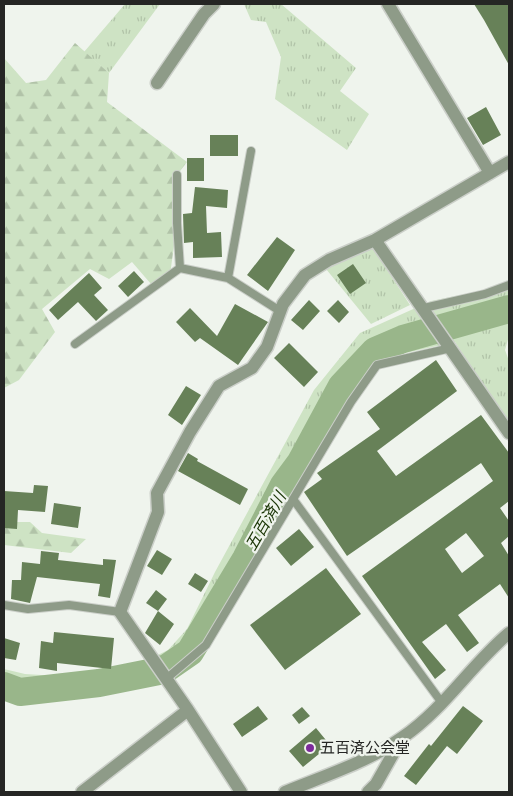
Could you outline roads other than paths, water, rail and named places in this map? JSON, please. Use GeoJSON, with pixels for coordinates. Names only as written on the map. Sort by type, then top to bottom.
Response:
{"type":"FeatureCollection","features":[{"type":"Feature","properties":{"kind":"street"},"geometry":{"type":"LineString","coordinates":[[157,83],[204,14],[214,4]]}},
{"type":"Feature","properties":{"kind":"street"},"geometry":{"type":"LineString","coordinates":[[388,4],[490,174]]}},
{"type":"Feature","properties":{"kind":"street"},"geometry":{"type":"LineString","coordinates":[[241,792],[188,710],[120,612],[158,512],[157,493],[219,386],[252,368],[267,347],[283,304],[305,275],[329,260],[375,240],[509,162]]}},
{"type":"Feature","properties":{"kind":"street"},"geometry":{"type":"LineString","coordinates":[[375,240],[425,309],[509,433]]}},
{"type":"Feature","properties":{"kind":"street"},"geometry":{"type":"LineString","coordinates":[[285,792],[350,766],[402,738],[442,703],[509,633]]}},
{"type":"Feature","properties":{"kind":"street"},"geometry":{"type":"LineString","coordinates":[[82,792],[188,710]]}},
{"type":"Feature","properties":{"kind":"street"},"geometry":{"type":"LineString","coordinates":[[368,792],[376,784],[402,738]]}},
{"type":"Feature","properties":{"kind":"lane"},"geometry":{"type":"LineString","coordinates":[[228,278],[251,151]]}},
{"type":"Feature","properties":{"kind":"lane"},"geometry":{"type":"LineString","coordinates":[[177,175],[177,223],[180,268]]}},
{"type":"Feature","properties":{"kind":"lane"},"geometry":{"type":"LineString","coordinates":[[75,344],[180,268],[228,278],[280,311]]}},
{"type":"Feature","properties":{"kind":"lane"},"geometry":{"type":"LineString","coordinates":[[425,309],[485,294],[509,285]]}},
{"type":"Feature","properties":{"kind":"lane"},"geometry":{"type":"LineString","coordinates":[[166,679],[206,645],[351,402],[378,365],[454,352]]}},
{"type":"Feature","properties":{"kind":"lane"},"geometry":{"type":"LineString","coordinates":[[293,499],[442,703]]}},
{"type":"Feature","properties":{"kind":"lane"},"geometry":{"type":"LineString","coordinates":[[4,605],[28,608],[68,605],[120,612]]}},
{"type":"Feature","properties":{"kind":"waterway","name":"五百済川"},"geometry":{"type":"LineString","coordinates":[[4,686],[20,692],[99,683],[164,670],[190,652],[246,559],[284,485],[301,462],[342,386],[375,351],[403,339],[509,309]]}},
{"type":"Feature","properties":{"kind":"place","name":"五百済公会堂"},"geometry":{"type":"Point","coordinates":[310,748]}}]}
